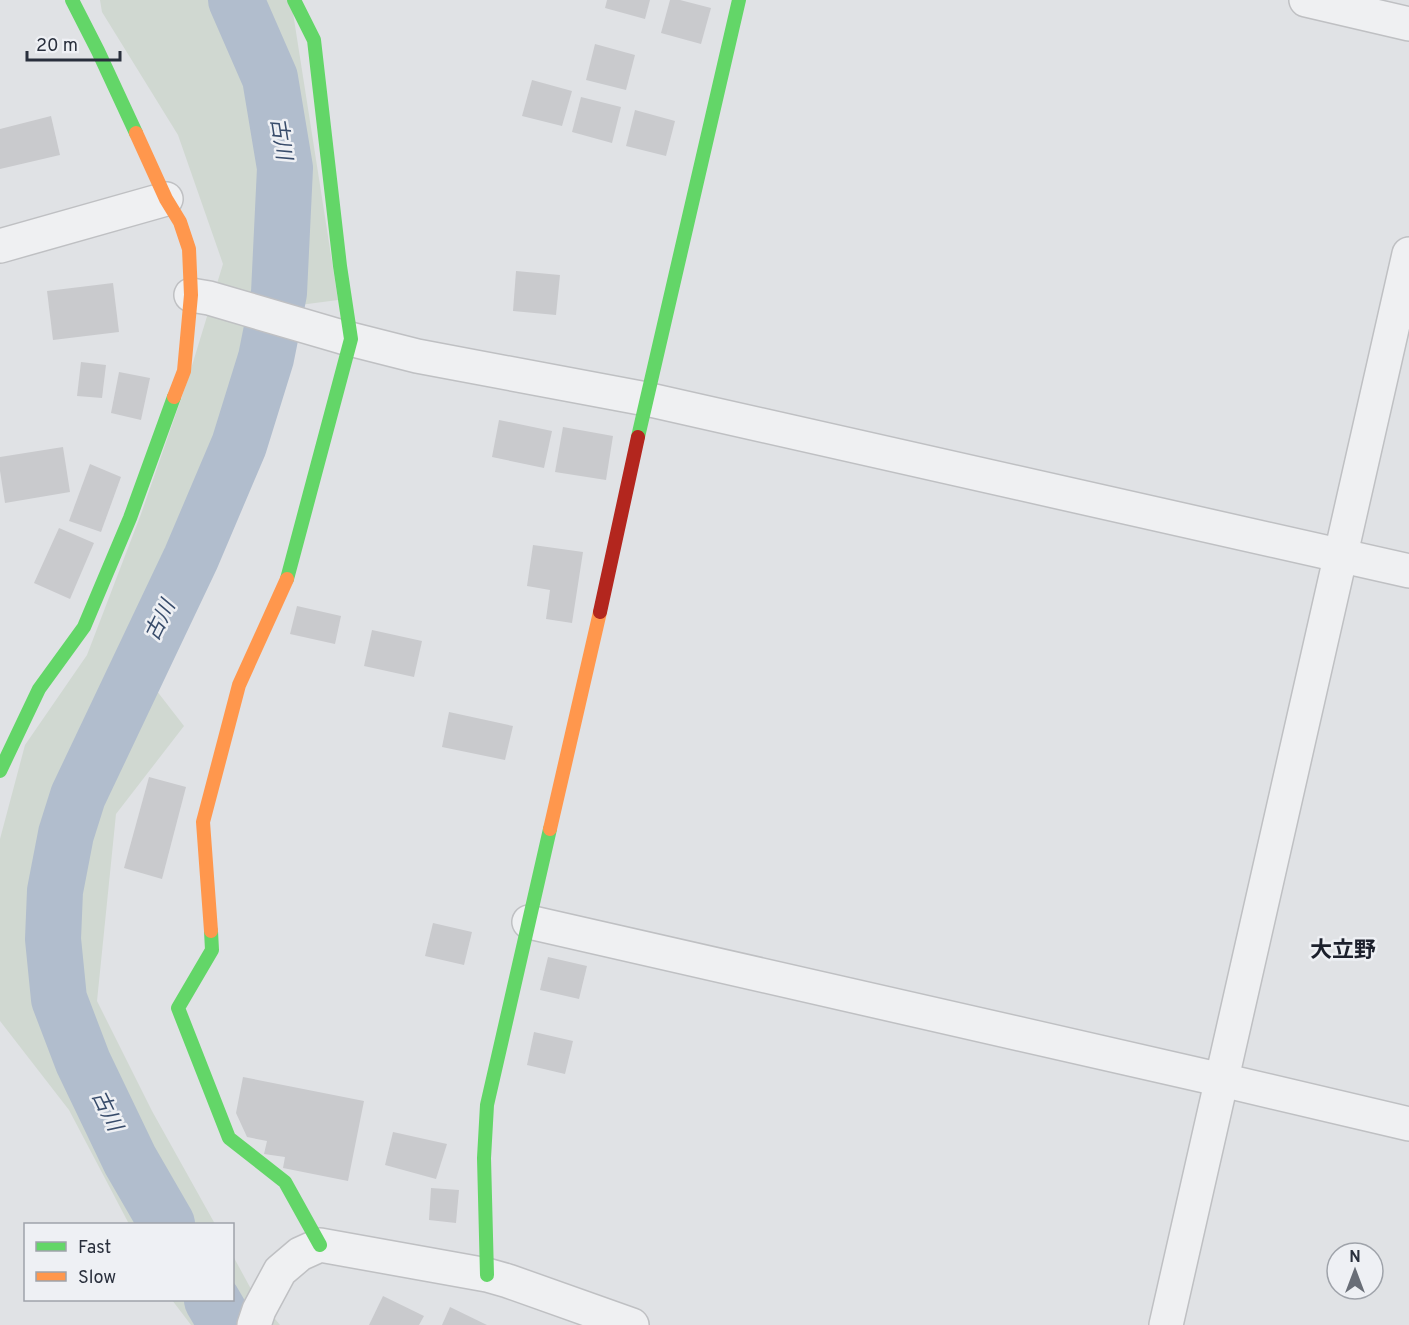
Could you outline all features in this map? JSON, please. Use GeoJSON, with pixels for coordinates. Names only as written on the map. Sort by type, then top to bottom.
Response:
{"type":"FeatureCollection","features":[{"type":"Feature","properties":{"kind":"street"},"geometry":{"type":"LineString","coordinates":[[0,771],[39,689],[84,627],[129,518],[184,371],[200,296],[180,222],[166,199],[72,0]]}},
{"type":"Feature","properties":{"kind":"street"},"geometry":{"type":"LineString","coordinates":[[294,0],[314,40],[339,266],[351,339],[288,577],[239,685],[203,822],[212,950],[178,1008],[229,1138],[285,1182],[320,1245]]}},
{"type":"Feature","properties":{"kind":"street"},"geometry":{"type":"LineString","coordinates":[[487,1275],[484,1158],[487,1105],[591,656],[646,399],[738,0]]}},
{"type":"Feature","properties":{"kind":"street"},"geometry":{"type":"LineString","coordinates":[[1305,0],[1409,24]]}},
{"type":"Feature","properties":{"kind":"street"},"geometry":{"type":"LineString","coordinates":[[0,246],[166,199]]}},
{"type":"Feature","properties":{"kind":"street"},"geometry":{"type":"LineString","coordinates":[[1167,1325],[1409,254]]}},
{"type":"Feature","properties":{"kind":"street"},"geometry":{"type":"LineString","coordinates":[[200,296],[417,356],[646,399],[1409,571]]}},
{"type":"Feature","properties":{"kind":"street"},"geometry":{"type":"LineString","coordinates":[[529,922],[1409,1124]]}},
{"type":"Feature","properties":{"kind":"street"},"geometry":{"type":"LineString","coordinates":[[257,1317],[280,1271],[300,1254],[320,1245],[487,1275],[632,1325]]}},
{"type":"Feature","properties":{"kind":"shaded area"},"geometry":{"type":"Polygon","coordinates":[[[100,0],[291,0],[338,300],[292,306],[279,356],[153,686],[184,726],[116,814],[97,1001],[152,1111],[214,1223],[128,1223],[69,1110],[0,1021],[0,839],[25,745],[87,655],[141,514],[187,382],[223,264],[178,135],[102,12],[100,0]]]}},
{"type":"Feature","properties":{"kind":"shaded area"},"geometry":{"type":"Polygon","coordinates":[[[234,1258],[251,1289],[280,1325],[191,1325],[173,1301],[234,1301],[234,1258]]]}},
{"type":"Feature","properties":{"kind":"building"},"geometry":{"type":"Polygon","coordinates":[[[607,0],[650,0],[645,19],[605,8],[607,0]]]}},
{"type":"Feature","properties":{"kind":"building"},"geometry":{"type":"Polygon","coordinates":[[[670,0],[680,0],[711,8],[701,44],[661,33],[670,0]]]}},
{"type":"Feature","properties":{"kind":"building"},"geometry":{"type":"Polygon","coordinates":[[[595,44],[635,55],[626,90],[586,80],[595,44]]]}},
{"type":"Feature","properties":{"kind":"building"},"geometry":{"type":"Polygon","coordinates":[[[532,80],[572,91],[562,126],[522,116],[532,80]]]}},
{"type":"Feature","properties":{"kind":"building"},"geometry":{"type":"Polygon","coordinates":[[[581,97],[621,107],[612,143],[572,132],[581,97]]]}},
{"type":"Feature","properties":{"kind":"building"},"geometry":{"type":"Polygon","coordinates":[[[635,110],[675,121],[666,156],[626,146],[635,110]]]}},
{"type":"Feature","properties":{"kind":"building"},"geometry":{"type":"Polygon","coordinates":[[[51,116],[60,155],[0,169],[0,129],[51,116]]]}},
{"type":"Feature","properties":{"kind":"building"},"geometry":{"type":"Polygon","coordinates":[[[516,271],[560,275],[556,315],[513,311],[516,271]]]}},
{"type":"Feature","properties":{"kind":"building"},"geometry":{"type":"Polygon","coordinates":[[[113,283],[119,332],[53,340],[47,291],[113,283]]]}},
{"type":"Feature","properties":{"kind":"building"},"geometry":{"type":"Polygon","coordinates":[[[81,362],[106,365],[102,398],[77,396],[81,362]]]}},
{"type":"Feature","properties":{"kind":"building"},"geometry":{"type":"Polygon","coordinates":[[[119,372],[150,378],[141,420],[111,413],[119,372]]]}},
{"type":"Feature","properties":{"kind":"building"},"geometry":{"type":"Polygon","coordinates":[[[499,420],[552,431],[544,468],[492,457],[499,420]]]}},
{"type":"Feature","properties":{"kind":"building"},"geometry":{"type":"Polygon","coordinates":[[[563,427],[613,436],[606,480],[555,472],[563,427]]]}},
{"type":"Feature","properties":{"kind":"building"},"geometry":{"type":"Polygon","coordinates":[[[63,447],[70,492],[5,503],[0,457],[63,447]]]}},
{"type":"Feature","properties":{"kind":"building"},"geometry":{"type":"Polygon","coordinates":[[[90,464],[121,477],[101,532],[69,521],[90,464]]]}},
{"type":"Feature","properties":{"kind":"building"},"geometry":{"type":"Polygon","coordinates":[[[59,528],[94,543],[70,599],[34,583],[59,528]]]}},
{"type":"Feature","properties":{"kind":"building"},"geometry":{"type":"Polygon","coordinates":[[[533,545],[583,552],[572,623],[546,619],[550,590],[527,586],[533,545]]]}},
{"type":"Feature","properties":{"kind":"building"},"geometry":{"type":"Polygon","coordinates":[[[297,606],[341,616],[335,644],[290,634],[297,606]]]}},
{"type":"Feature","properties":{"kind":"building"},"geometry":{"type":"Polygon","coordinates":[[[372,630],[422,641],[414,677],[364,666],[372,630]]]}},
{"type":"Feature","properties":{"kind":"building"},"geometry":{"type":"Polygon","coordinates":[[[449,712],[513,726],[505,760],[442,747],[449,712]]]}},
{"type":"Feature","properties":{"kind":"building"},"geometry":{"type":"Polygon","coordinates":[[[149,777],[186,787],[162,879],[124,868],[149,777]]]}},
{"type":"Feature","properties":{"kind":"building"},"geometry":{"type":"Polygon","coordinates":[[[433,923],[472,932],[464,965],[425,956],[433,923]]]}},
{"type":"Feature","properties":{"kind":"building"},"geometry":{"type":"Polygon","coordinates":[[[548,957],[587,966],[579,999],[540,990],[548,957]]]}},
{"type":"Feature","properties":{"kind":"building"},"geometry":{"type":"Polygon","coordinates":[[[534,1032],[573,1041],[565,1074],[527,1065],[534,1032]]]}},
{"type":"Feature","properties":{"kind":"building"},"geometry":{"type":"Polygon","coordinates":[[[243,1077],[364,1101],[348,1181],[283,1168],[285,1157],[264,1154],[267,1141],[247,1137],[236,1113],[243,1077]]]}},
{"type":"Feature","properties":{"kind":"building"},"geometry":{"type":"Polygon","coordinates":[[[393,1132],[447,1144],[436,1179],[385,1165],[393,1132]]]}},
{"type":"Feature","properties":{"kind":"building"},"geometry":{"type":"Polygon","coordinates":[[[431,1188],[459,1190],[456,1223],[429,1220],[431,1188]]]}},
{"type":"Feature","properties":{"kind":"building"},"geometry":{"type":"Polygon","coordinates":[[[383,1296],[424,1316],[419,1325],[369,1325],[383,1296]]]}},
{"type":"Feature","properties":{"kind":"building"},"geometry":{"type":"Polygon","coordinates":[[[450,1307],[487,1325],[442,1325],[450,1307]]]}},
{"type":"Feature","properties":{"kind":"waterway","name":"古川"},"geometry":{"type":"LineString","coordinates":[[166,1223],[130,1160],[83,1062],[59,999],[53,939],[55,891],[66,834],[78,796],[191,558],[239,445],[266,358],[279,293],[285,168],[270,78],[236,0]]}},
{"type":"Feature","properties":{"kind":"waterway","name":"古川"},"geometry":{"type":"LineString","coordinates":[[213,1301],[229,1325]]}},
{"type":"Feature","properties":{"kind":"traffic: fast"},"geometry":{"type":"LineString","coordinates":[[72,0],[136,133]]}},
{"type":"Feature","properties":{"kind":"traffic: fast"},"geometry":{"type":"LineString","coordinates":[[287,579],[351,339],[340,266],[314,40],[294,0]]}},
{"type":"Feature","properties":{"kind":"traffic: fast"},"geometry":{"type":"LineString","coordinates":[[638,437],[739,0]]}},
{"type":"Feature","properties":{"kind":"traffic: fast"},"geometry":{"type":"LineString","coordinates":[[0,771],[39,689],[84,627],[130,518],[174,397]]}},
{"type":"Feature","properties":{"kind":"traffic: fast"},"geometry":{"type":"LineString","coordinates":[[487,1275],[484,1158],[487,1105],[550,829]]}},
{"type":"Feature","properties":{"kind":"traffic: fast"},"geometry":{"type":"LineString","coordinates":[[211,931],[212,950],[178,1008],[229,1138],[285,1182],[320,1245]]}},
{"type":"Feature","properties":{"kind":"traffic: slow"},"geometry":{"type":"LineString","coordinates":[[136,133],[166,199],[180,222],[189,249],[191,295],[184,371],[174,397]]}},
{"type":"Feature","properties":{"kind":"traffic: slow"},"geometry":{"type":"LineString","coordinates":[[211,931],[203,822],[239,685],[287,579]]}},
{"type":"Feature","properties":{"kind":"traffic: slow"},"geometry":{"type":"LineString","coordinates":[[550,829],[600,612]]}},
{"type":"Feature","properties":{"kind":"traffic: jam"},"geometry":{"type":"LineString","coordinates":[[600,612],[638,437]]}},
{"type":"Feature","properties":{"kind":"district","name":"大立野"},"geometry":{"type":"Point","coordinates":[1343,951]}}]}
